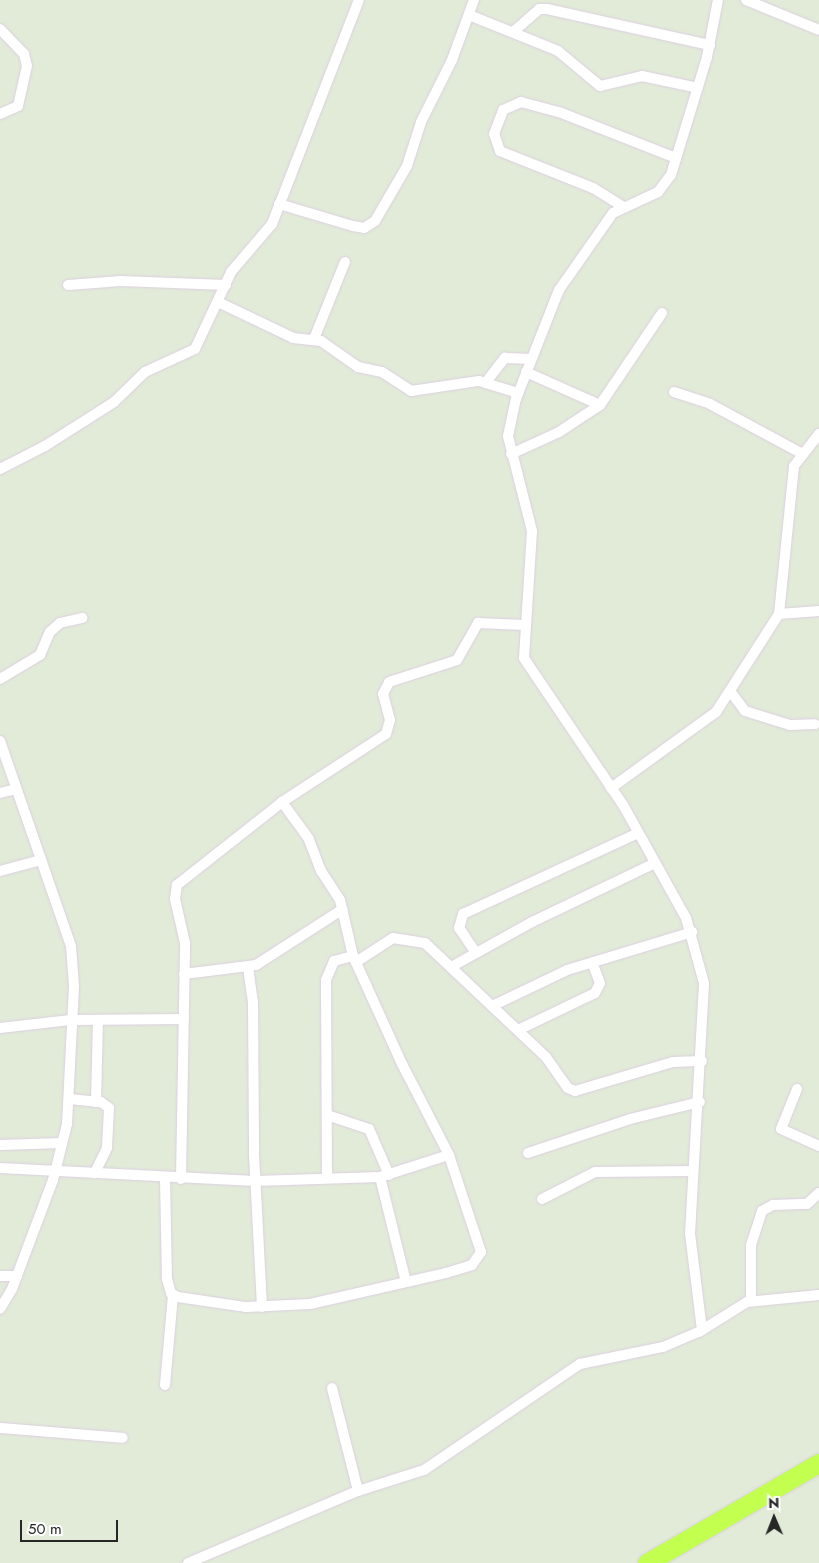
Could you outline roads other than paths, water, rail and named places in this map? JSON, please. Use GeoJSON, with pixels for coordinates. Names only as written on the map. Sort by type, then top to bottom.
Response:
{"type":"FeatureCollection","features":[{"type":"Feature","properties":{"kind":"highway"},"geometry":{"type":"LineString","coordinates":[[647,1563],[819,1463]]}},
{"type":"Feature","properties":{"kind":"street"},"geometry":{"type":"LineString","coordinates":[[0,469],[45,446],[114,402],[145,372],[195,349],[237,264],[266,234],[280,204],[359,0]]}},
{"type":"Feature","properties":{"kind":"street"},"geometry":{"type":"LineString","coordinates":[[280,204],[353,226],[370,226],[407,166],[421,122],[452,60],[474,0]]}},
{"type":"Feature","properties":{"kind":"street"},"geometry":{"type":"LineString","coordinates":[[702,1330],[690,1259],[693,1171],[700,1102],[706,997],[692,932],[655,863],[611,788],[524,658],[524,625],[532,531],[511,454],[508,436],[518,393],[560,290],[622,206],[658,192],[671,175],[710,45],[718,0]]}},
{"type":"Feature","properties":{"kind":"street"},"geometry":{"type":"LineString","coordinates":[[746,0],[819,30]]}},
{"type":"Feature","properties":{"kind":"street"},"geometry":{"type":"LineString","coordinates":[[513,32],[539,10],[547,9],[710,45]]}},
{"type":"Feature","properties":{"kind":"street"},"geometry":{"type":"LineString","coordinates":[[469,15],[558,51],[600,86],[642,76],[698,88]]}},
{"type":"Feature","properties":{"kind":"street"},"geometry":{"type":"LineString","coordinates":[[0,29],[24,54],[27,66],[18,106],[0,114]]}},
{"type":"Feature","properties":{"kind":"street"},"geometry":{"type":"LineString","coordinates":[[622,206],[593,188],[500,152],[494,134],[503,110],[521,102],[559,112],[676,158]]}},
{"type":"Feature","properties":{"kind":"street"},"geometry":{"type":"LineString","coordinates":[[314,339],[345,262]]}},
{"type":"Feature","properties":{"kind":"street"},"geometry":{"type":"LineString","coordinates":[[68,284],[121,281],[226,285]]}},
{"type":"Feature","properties":{"kind":"street"},"geometry":{"type":"LineString","coordinates":[[218,302],[292,338],[314,339],[358,367],[382,372],[411,391],[419,392],[441,383],[486,382],[518,393]]}},
{"type":"Feature","properties":{"kind":"street"},"geometry":{"type":"LineString","coordinates":[[511,454],[559,432],[600,405],[662,313]]}},
{"type":"Feature","properties":{"kind":"street"},"geometry":{"type":"LineString","coordinates":[[486,382],[505,358],[531,359]]}},
{"type":"Feature","properties":{"kind":"street"},"geometry":{"type":"LineString","coordinates":[[526,372],[600,405]]}},
{"type":"Feature","properties":{"kind":"street"},"geometry":{"type":"LineString","coordinates":[[674,392],[710,404],[801,453]]}},
{"type":"Feature","properties":{"kind":"street"},"geometry":{"type":"LineString","coordinates":[[611,788],[706,720],[730,691],[779,614],[792,476],[801,453],[819,434]]}},
{"type":"Feature","properties":{"kind":"street"},"geometry":{"type":"LineString","coordinates":[[779,614],[819,611]]}},
{"type":"Feature","properties":{"kind":"street"},"geometry":{"type":"LineString","coordinates":[[0,680],[40,655],[50,632],[60,623],[82,618]]}},
{"type":"Feature","properties":{"kind":"street"},"geometry":{"type":"LineString","coordinates":[[181,1178],[185,943],[175,899],[177,885],[282,802],[386,734],[390,720],[383,694],[389,682],[457,660],[478,623],[524,625]]}},
{"type":"Feature","properties":{"kind":"street"},"geometry":{"type":"LineString","coordinates":[[730,691],[745,711],[790,725],[815,724]]}},
{"type":"Feature","properties":{"kind":"street"},"geometry":{"type":"LineString","coordinates":[[0,741],[72,946],[74,986],[71,1020],[70,1099],[56,1171],[17,1276],[0,1309]]}},
{"type":"Feature","properties":{"kind":"street"},"geometry":{"type":"LineString","coordinates":[[0,793],[16,789]]}},
{"type":"Feature","properties":{"kind":"street"},"geometry":{"type":"LineString","coordinates":[[173,1294],[262,1307],[310,1304],[472,1265],[479,1258],[479,1240],[450,1155],[402,1064],[355,959],[343,909],[321,871],[314,848],[282,802]]}},
{"type":"Feature","properties":{"kind":"street"},"geometry":{"type":"LineString","coordinates":[[476,953],[459,928],[463,914],[638,833]]}},
{"type":"Feature","properties":{"kind":"street"},"geometry":{"type":"LineString","coordinates":[[0,871],[41,860]]}},
{"type":"Feature","properties":{"kind":"street"},"geometry":{"type":"LineString","coordinates":[[451,967],[655,863]]}},
{"type":"Feature","properties":{"kind":"street"},"geometry":{"type":"LineString","coordinates":[[184,974],[248,968],[343,909]]}},
{"type":"Feature","properties":{"kind":"street"},"geometry":{"type":"LineString","coordinates":[[492,1006],[592,962],[692,932]]}},
{"type":"Feature","properties":{"kind":"street"},"geometry":{"type":"LineString","coordinates":[[327,1178],[326,980],[334,961],[355,959],[388,940],[399,938],[425,943],[546,1056],[568,1088],[575,1090],[673,1062],[702,1061]]}},
{"type":"Feature","properties":{"kind":"street"},"geometry":{"type":"LineString","coordinates":[[518,1030],[595,993],[600,983],[592,962]]}},
{"type":"Feature","properties":{"kind":"street"},"geometry":{"type":"LineString","coordinates":[[248,968],[253,1001],[255,1181],[262,1307]]}},
{"type":"Feature","properties":{"kind":"street"},"geometry":{"type":"LineString","coordinates":[[0,1028],[71,1020],[184,1019]]}},
{"type":"Feature","properties":{"kind":"street"},"geometry":{"type":"LineString","coordinates":[[96,1102],[98,1020]]}},
{"type":"Feature","properties":{"kind":"street"},"geometry":{"type":"LineString","coordinates":[[796,1089],[781,1129],[819,1146]]}},
{"type":"Feature","properties":{"kind":"street"},"geometry":{"type":"LineString","coordinates":[[70,1099],[107,1104],[110,1115],[106,1148],[95,1173]]}},
{"type":"Feature","properties":{"kind":"street"},"geometry":{"type":"LineString","coordinates":[[528,1153],[630,1119],[700,1102]]}},
{"type":"Feature","properties":{"kind":"street"},"geometry":{"type":"LineString","coordinates":[[327,1115],[369,1129],[384,1176],[406,1282]]}},
{"type":"Feature","properties":{"kind":"street"},"geometry":{"type":"LineString","coordinates":[[0,1146],[62,1143]]}},
{"type":"Feature","properties":{"kind":"street"},"geometry":{"type":"LineString","coordinates":[[0,1168],[165,1178],[255,1181],[384,1176],[450,1155]]}},
{"type":"Feature","properties":{"kind":"street"},"geometry":{"type":"LineString","coordinates":[[542,1199],[594,1172],[693,1171]]}},
{"type":"Feature","properties":{"kind":"street"},"geometry":{"type":"LineString","coordinates":[[165,1178],[165,1254],[167,1279],[173,1294],[166,1385]]}},
{"type":"Feature","properties":{"kind":"street"},"geometry":{"type":"LineString","coordinates":[[751,1301],[751,1244],[762,1211],[773,1205],[807,1204],[819,1192]]}},
{"type":"Feature","properties":{"kind":"street"},"geometry":{"type":"LineString","coordinates":[[0,1276],[17,1276]]}},
{"type":"Feature","properties":{"kind":"street"},"geometry":{"type":"LineString","coordinates":[[188,1563],[358,1491],[430,1467],[580,1364],[663,1347],[702,1330],[751,1301],[819,1295]]}},
{"type":"Feature","properties":{"kind":"street"},"geometry":{"type":"LineString","coordinates":[[332,1388],[358,1491]]}},
{"type":"Feature","properties":{"kind":"street"},"geometry":{"type":"LineString","coordinates":[[0,1428],[122,1438]]}}]}
